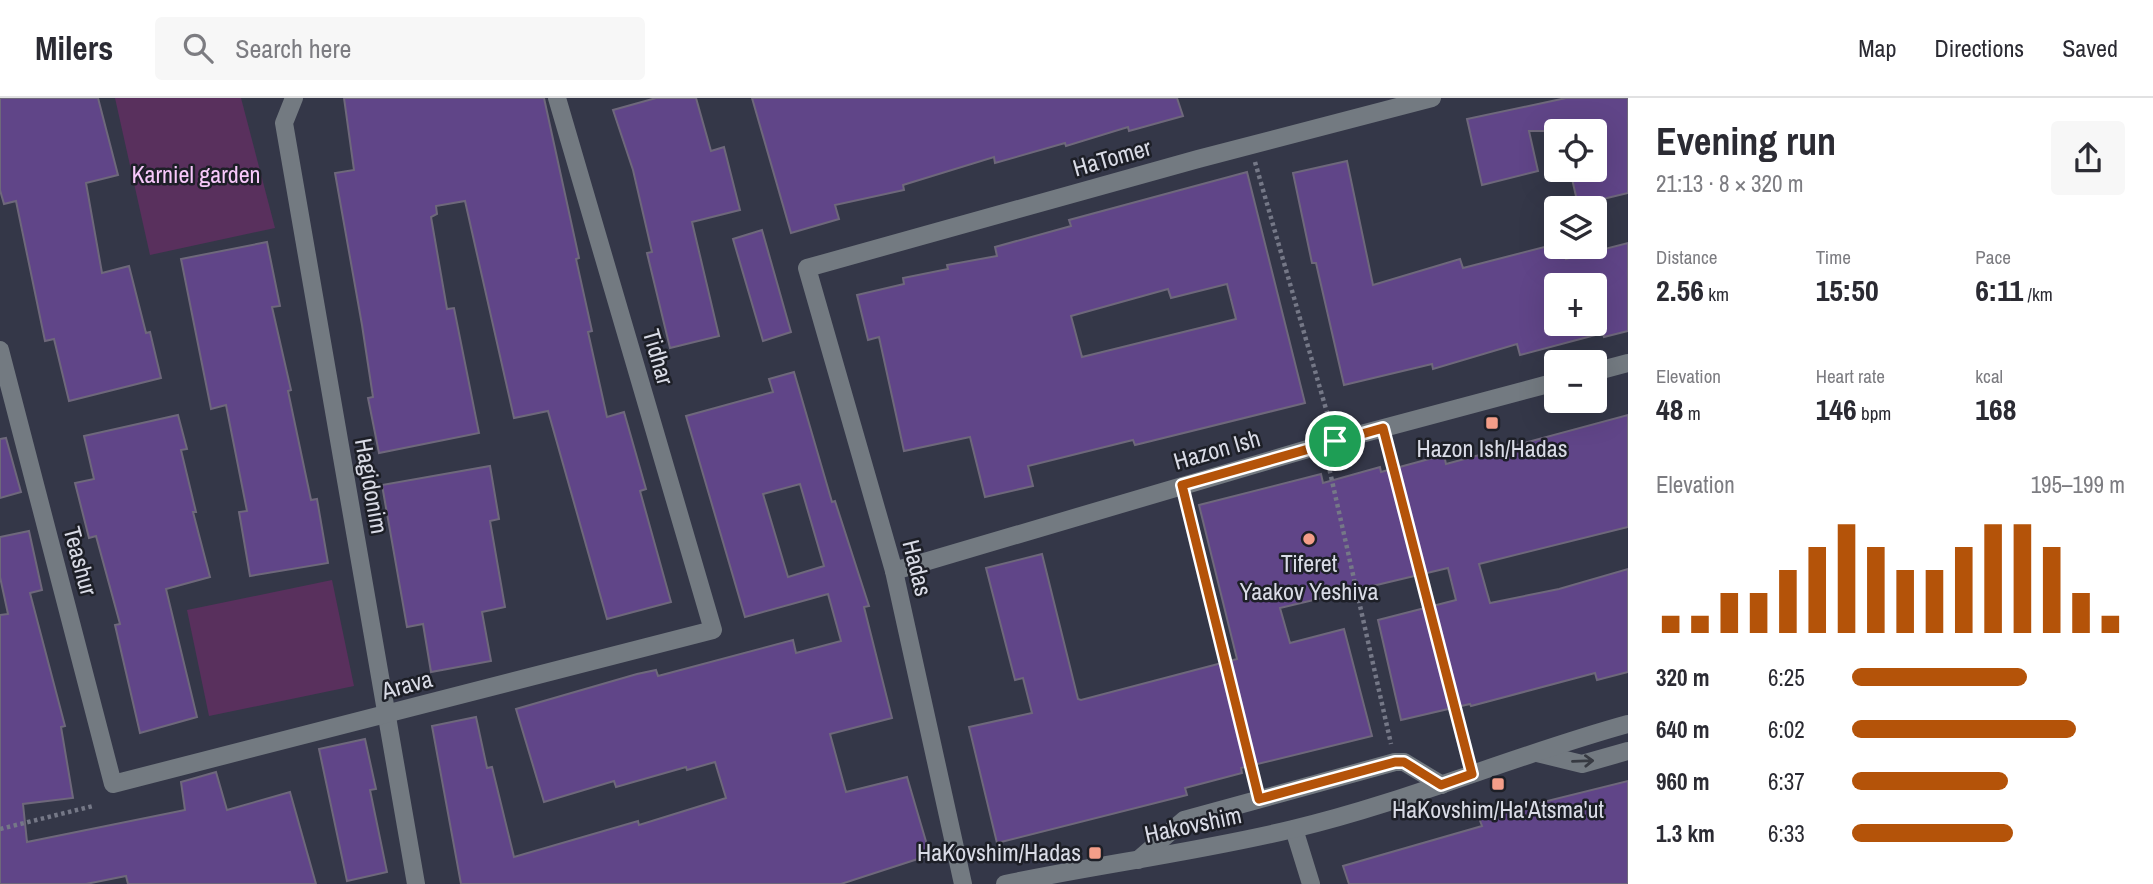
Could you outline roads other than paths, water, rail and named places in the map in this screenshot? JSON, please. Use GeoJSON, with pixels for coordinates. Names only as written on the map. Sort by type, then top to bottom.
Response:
{"type":"FeatureCollection","features":[{"type":"Feature","properties":{"kind":"street","name":"Hagidonim"},"geometry":{"type":"LineString","coordinates":[[294,98],[284,123],[416,884]]}},
{"type":"Feature","properties":{"kind":"street","name":"Tidhar"},"geometry":{"type":"LineString","coordinates":[[557,98],[713,630]]}},
{"type":"Feature","properties":{"kind":"street","name":"HaTomer"},"geometry":{"type":"LineString","coordinates":[[807,268],[1432,98]]}},
{"type":"Feature","properties":{"kind":"street","name":"Hadas"},"geometry":{"type":"LineString","coordinates":[[807,268],[894,571],[964,884]]}},
{"type":"Feature","properties":{"kind":"street","name":"Teashur"},"geometry":{"type":"LineString","coordinates":[[0,350],[113,783]]}},
{"type":"Feature","properties":{"kind":"street"},"geometry":{"type":"LineString","coordinates":[[1607,369],[1628,363]]}},
{"type":"Feature","properties":{"kind":"street","name":"Hazon Ish"},"geometry":{"type":"LineString","coordinates":[[894,571],[1329,442],[1544,385]]}},
{"type":"Feature","properties":{"kind":"street","name":"Arava"},"geometry":{"type":"LineString","coordinates":[[113,783],[385,716],[713,630]]}},
{"type":"Feature","properties":{"kind":"street","name":"Hakovshim"},"geometry":{"type":"LineString","coordinates":[[1013,883],[1137,862],[1294,829],[1441,785],[1628,724]]}},
{"type":"Feature","properties":{"kind":"street"},"geometry":{"type":"LineString","coordinates":[[1537,753],[1582,764],[1628,751]]}},
{"type":"Feature","properties":{"kind":"street"},"geometry":{"type":"LineString","coordinates":[[1137,862],[1184,820],[1395,762],[1404,762],[1441,785]]}},
{"type":"Feature","properties":{"kind":"street"},"geometry":{"type":"LineString","coordinates":[[1294,829],[1311,884]]}},
{"type":"Feature","properties":{"kind":"place","name":"Hazon Ish/Hadas"},"geometry":{"type":"Point","coordinates":[1492,423]}},
{"type":"Feature","properties":{"kind":"place","name":"Tiferet Yaakov Yeshiva"},"geometry":{"type":"Point","coordinates":[1309,539]}},
{"type":"Feature","properties":{"kind":"place","name":"HaKovshim/Ha'Atsma'ut"},"geometry":{"type":"Point","coordinates":[1498,784]}},
{"type":"Feature","properties":{"kind":"place","name":"HaKovshim/Hadas"},"geometry":{"type":"Point","coordinates":[1095,853]}},
{"type":"Feature","properties":{"kind":"park label","name":"Karniel garden"},"geometry":{"type":"Point","coordinates":[196,175]}}]}
